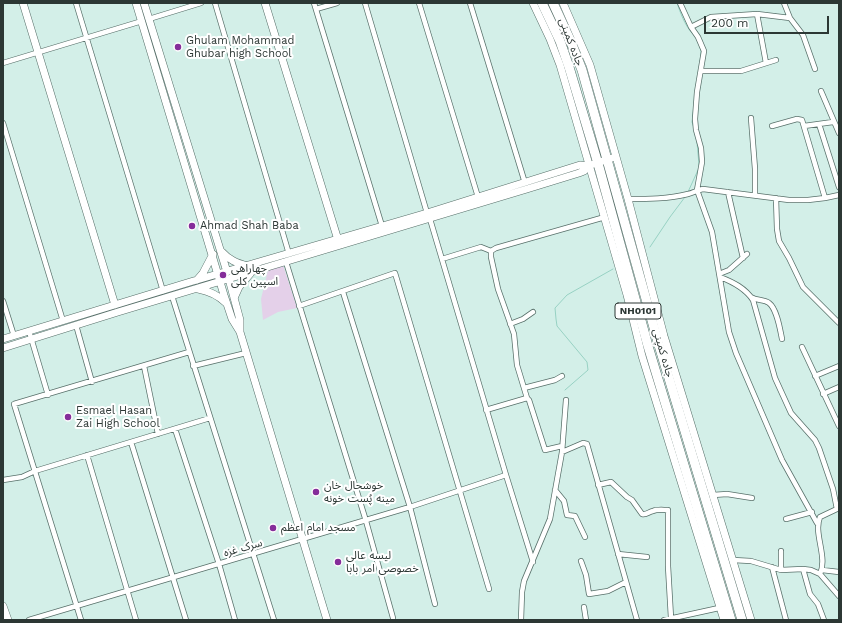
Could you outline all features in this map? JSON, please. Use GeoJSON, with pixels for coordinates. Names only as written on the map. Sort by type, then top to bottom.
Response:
{"type":"FeatureCollection","features":[{"type":"Feature","properties":{"kind":"highway","name":"جاده کمپنی"},"geometry":{"type":"LineString","coordinates":[[542,3],[560,41],[569,67],[592,165],[731,620]]}},
{"type":"Feature","properties":{"kind":"highway","name":"جاده کمپنی"},"geometry":{"type":"LineString","coordinates":[[553,3],[572,42],[611,158],[658,342],[747,619]]}},
{"type":"Feature","properties":{"kind":"street"},"geometry":{"type":"LineString","coordinates":[[23,3],[115,305]]}},
{"type":"Feature","properties":{"kind":"street"},"geometry":{"type":"LineString","coordinates":[[76,3],[163,291]]}},
{"type":"Feature","properties":{"kind":"street"},"geometry":{"type":"LineString","coordinates":[[136,3],[145,20],[219,278],[232,319],[240,332],[328,620]]}},
{"type":"Feature","properties":{"kind":"street"},"geometry":{"type":"LineString","coordinates":[[144,3],[145,20]]}},
{"type":"Feature","properties":{"kind":"street"},"geometry":{"type":"LineString","coordinates":[[3,62],[145,20],[190,5],[201,3]]}},
{"type":"Feature","properties":{"kind":"street"},"geometry":{"type":"LineString","coordinates":[[215,3],[289,254]]}},
{"type":"Feature","properties":{"kind":"street"},"geometry":{"type":"LineString","coordinates":[[265,3],[338,240]]}},
{"type":"Feature","properties":{"kind":"street"},"geometry":{"type":"LineString","coordinates":[[314,3],[382,226]]}},
{"type":"Feature","properties":{"kind":"street"},"geometry":{"type":"LineString","coordinates":[[316,9],[337,3]]}},
{"type":"Feature","properties":{"kind":"street"},"geometry":{"type":"LineString","coordinates":[[365,3],[486,410],[533,562]]}},
{"type":"Feature","properties":{"kind":"street"},"geometry":{"type":"LineString","coordinates":[[419,3],[478,197]]}},
{"type":"Feature","properties":{"kind":"street"},"geometry":{"type":"LineString","coordinates":[[470,3],[525,183]]}},
{"type":"Feature","properties":{"kind":"street"},"geometry":{"type":"LineString","coordinates":[[533,3],[550,38],[560,65],[592,165],[642,356],[719,608],[724,620]]}},
{"type":"Feature","properties":{"kind":"street"},"geometry":{"type":"LineString","coordinates":[[563,3],[590,65],[611,158],[628,199],[664,336],[733,560],[747,619]]}},
{"type":"Feature","properties":{"kind":"street"},"geometry":{"type":"LineString","coordinates":[[680,3],[691,27],[698,36],[704,51],[697,92],[695,119],[696,130],[701,148],[702,162],[697,190],[712,232],[728,325],[736,352],[782,460],[817,523],[822,554],[821,572],[839,596]]}},
{"type":"Feature","properties":{"kind":"street"},"geometry":{"type":"LineString","coordinates":[[784,3],[790,18],[803,35],[815,69]]}},
{"type":"Feature","properties":{"kind":"street"},"geometry":{"type":"LineString","coordinates":[[691,27],[711,17],[757,14],[790,18]]}},
{"type":"Feature","properties":{"kind":"street"},"geometry":{"type":"LineString","coordinates":[[757,14],[766,63]]}},
{"type":"Feature","properties":{"kind":"street"},"geometry":{"type":"LineString","coordinates":[[157,59],[228,275],[240,320],[240,332]]}},
{"type":"Feature","properties":{"kind":"street"},"geometry":{"type":"LineString","coordinates":[[701,71],[741,71],[776,60]]}},
{"type":"Feature","properties":{"kind":"street"},"geometry":{"type":"LineString","coordinates":[[821,91],[833,122],[839,132]]}},
{"type":"Feature","properties":{"kind":"street"},"geometry":{"type":"LineString","coordinates":[[751,118],[755,169],[755,195]]}},
{"type":"Feature","properties":{"kind":"street"},"geometry":{"type":"LineString","coordinates":[[772,126],[797,119],[802,120],[825,198]]}},
{"type":"Feature","properties":{"kind":"street"},"geometry":{"type":"LineString","coordinates":[[804,126],[833,122]]}},
{"type":"Feature","properties":{"kind":"street"},"geometry":{"type":"LineString","coordinates":[[3,123],[63,321]]}},
{"type":"Feature","properties":{"kind":"street"},"geometry":{"type":"LineString","coordinates":[[819,124],[839,187]]}},
{"type":"Feature","properties":{"kind":"street"},"geometry":{"type":"LineString","coordinates":[[220,250],[226,257],[249,269],[286,262],[465,204],[579,173],[592,165],[611,158]]}},
{"type":"Feature","properties":{"kind":"street"},"geometry":{"type":"LineString","coordinates":[[465,204],[478,197],[580,165],[592,165]]}},
{"type":"Feature","properties":{"kind":"street"},"geometry":{"type":"LineString","coordinates":[[628,199],[657,199],[686,194],[703,189],[776,198],[808,200],[839,195]]}},
{"type":"Feature","properties":{"kind":"street"},"geometry":{"type":"LineString","coordinates":[[728,192],[743,258]]}},
{"type":"Feature","properties":{"kind":"street"},"geometry":{"type":"LineString","coordinates":[[776,198],[779,241],[790,258],[803,287],[839,323]]}},
{"type":"Feature","properties":{"kind":"street"},"geometry":{"type":"LineString","coordinates":[[491,251],[496,248],[605,217]]}},
{"type":"Feature","properties":{"kind":"street"},"geometry":{"type":"LineString","coordinates":[[3,348],[172,296],[289,254],[382,226],[395,226]]}},
{"type":"Feature","properties":{"kind":"street"},"geometry":{"type":"LineString","coordinates":[[442,259],[481,246],[491,251]]}},
{"type":"Feature","properties":{"kind":"street"},"geometry":{"type":"LineString","coordinates":[[491,251],[498,289],[516,346],[517,365],[545,450],[562,446]]}},
{"type":"Feature","properties":{"kind":"street"},"geometry":{"type":"LineString","coordinates":[[198,280],[213,254]]}},
{"type":"Feature","properties":{"kind":"street"},"geometry":{"type":"LineString","coordinates":[[720,275],[729,270],[747,254]]}},
{"type":"Feature","properties":{"kind":"street"},"geometry":{"type":"LineString","coordinates":[[286,262],[366,521],[393,618]]}},
{"type":"Feature","properties":{"kind":"street"},"geometry":{"type":"LineString","coordinates":[[234,298],[249,269]]}},
{"type":"Feature","properties":{"kind":"street"},"geometry":{"type":"LineString","coordinates":[[299,306],[395,273],[489,589]]}},
{"type":"Feature","properties":{"kind":"street"},"geometry":{"type":"LineString","coordinates":[[720,275],[734,282],[756,300],[769,302],[774,308],[782,339]]}},
{"type":"Feature","properties":{"kind":"street"},"geometry":{"type":"LineString","coordinates":[[3,339],[198,280],[219,278]]}},
{"type":"Feature","properties":{"kind":"street"},"geometry":{"type":"LineString","coordinates":[[196,288],[221,298],[228,305]]}},
{"type":"Feature","properties":{"kind":"street"},"geometry":{"type":"LineString","coordinates":[[343,292],[410,508],[435,604]]}},
{"type":"Feature","properties":{"kind":"street"},"geometry":{"type":"LineString","coordinates":[[172,296],[274,620]]}},
{"type":"Feature","properties":{"kind":"street"},"geometry":{"type":"LineString","coordinates":[[751,297],[776,378],[790,413],[814,440],[819,448],[834,489],[838,508],[820,517],[817,523]]}},
{"type":"Feature","properties":{"kind":"street"},"geometry":{"type":"LineString","coordinates":[[3,301],[14,336]]}},
{"type":"Feature","properties":{"kind":"street"},"geometry":{"type":"LineString","coordinates":[[510,324],[523,319],[533,312]]}},
{"type":"Feature","properties":{"kind":"street"},"geometry":{"type":"LineString","coordinates":[[76,325],[92,382]]}},
{"type":"Feature","properties":{"kind":"street"},"geometry":{"type":"LineString","coordinates":[[46,326],[49,334]]}},
{"type":"Feature","properties":{"kind":"street"},"geometry":{"type":"LineString","coordinates":[[29,331],[48,395]]}},
{"type":"Feature","properties":{"kind":"street"},"geometry":{"type":"LineString","coordinates":[[802,347],[823,394],[837,416],[839,426]]}},
{"type":"Feature","properties":{"kind":"street"},"geometry":{"type":"LineString","coordinates":[[80,620],[14,404],[189,352]]}},
{"type":"Feature","properties":{"kind":"street"},"geometry":{"type":"LineString","coordinates":[[194,366],[246,353]]}},
{"type":"Feature","properties":{"kind":"street"},"geometry":{"type":"LineString","coordinates":[[144,366],[158,434]]}},
{"type":"Feature","properties":{"kind":"street"},"geometry":{"type":"LineString","coordinates":[[815,376],[839,366]]}},
{"type":"Feature","properties":{"kind":"street"},"geometry":{"type":"LineString","coordinates":[[524,388],[555,380],[562,376]]}},
{"type":"Feature","properties":{"kind":"street"},"geometry":{"type":"LineString","coordinates":[[823,394],[839,386]]}},
{"type":"Feature","properties":{"kind":"street"},"geometry":{"type":"LineString","coordinates":[[486,410],[527,398]]}},
{"type":"Feature","properties":{"kind":"street"},"geometry":{"type":"LineString","coordinates":[[521,620],[524,581],[550,519],[562,452],[566,400]]}},
{"type":"Feature","properties":{"kind":"street"},"geometry":{"type":"LineString","coordinates":[[3,480],[22,477],[35,471],[210,418]]}},
{"type":"Feature","properties":{"kind":"street"},"geometry":{"type":"LineString","coordinates":[[175,429],[219,564],[235,620]]}},
{"type":"Feature","properties":{"kind":"street"},"geometry":{"type":"LineString","coordinates":[[131,442],[186,620]]}},
{"type":"Feature","properties":{"kind":"street"},"geometry":{"type":"LineString","coordinates":[[562,452],[583,443],[587,444],[637,620]]}},
{"type":"Feature","properties":{"kind":"street"},"geometry":{"type":"LineString","coordinates":[[88,455],[136,620]]}},
{"type":"Feature","properties":{"kind":"street","name":"سرک غزه"},"geometry":{"type":"LineString","coordinates":[[29,620],[410,508],[506,475]]}},
{"type":"Feature","properties":{"kind":"street"},"geometry":{"type":"LineString","coordinates":[[598,485],[611,482],[632,500],[642,514],[656,510],[668,510],[668,566],[671,618]]}},
{"type":"Feature","properties":{"kind":"street"},"geometry":{"type":"LineString","coordinates":[[555,490],[564,501],[567,515],[575,516],[585,537]]}},
{"type":"Feature","properties":{"kind":"street"},"geometry":{"type":"LineString","coordinates":[[713,495],[727,494],[752,498]]}},
{"type":"Feature","properties":{"kind":"street"},"geometry":{"type":"LineString","coordinates":[[786,519],[812,512]]}},
{"type":"Feature","properties":{"kind":"street"},"geometry":{"type":"LineString","coordinates":[[781,551],[781,570]]}},
{"type":"Feature","properties":{"kind":"street"},"geometry":{"type":"LineString","coordinates":[[618,554],[647,557]]}},
{"type":"Feature","properties":{"kind":"street"},"geometry":{"type":"LineString","coordinates":[[733,560],[751,562],[781,570],[803,569],[821,572],[839,572]]}},
{"type":"Feature","properties":{"kind":"street"},"geometry":{"type":"LineString","coordinates":[[581,561],[586,575],[589,594],[608,591],[626,582]]}},
{"type":"Feature","properties":{"kind":"street"},"geometry":{"type":"LineString","coordinates":[[772,567],[786,620]]}},
{"type":"Feature","properties":{"kind":"street"},"geometry":{"type":"LineString","coordinates":[[803,569],[810,594],[818,604],[824,620]]}},
{"type":"Feature","properties":{"kind":"street"},"geometry":{"type":"LineString","coordinates":[[3,606],[8,620]]}},
{"type":"Feature","properties":{"kind":"street"},"geometry":{"type":"LineString","coordinates":[[584,607],[586,620]]}},
{"type":"Feature","properties":{"kind":"street"},"geometry":{"type":"LineString","coordinates":[[664,620],[719,608]]}},
{"type":"Feature","properties":{"kind":"shaded area"},"geometry":{"type":"Polygon","coordinates":[[[283,265],[297,308],[278,312],[263,320],[261,299],[268,270],[283,265]]]}},
{"type":"Feature","properties":{"kind":"waterway"},"geometry":{"type":"LineString","coordinates":[[677,3],[681,15],[692,33]]}},
{"type":"Feature","properties":{"kind":"waterway"},"geometry":{"type":"LineString","coordinates":[[699,44],[701,51],[700,64]]}},
{"type":"Feature","properties":{"kind":"waterway"},"geometry":{"type":"LineString","coordinates":[[694,105],[692,122],[694,128]]}},
{"type":"Feature","properties":{"kind":"waterway"},"geometry":{"type":"LineString","coordinates":[[697,142],[699,165]]}},
{"type":"Feature","properties":{"kind":"waterway"},"geometry":{"type":"LineString","coordinates":[[688,192],[698,170]]}},
{"type":"Feature","properties":{"kind":"waterway"},"geometry":{"type":"LineString","coordinates":[[650,247],[685,197]]}},
{"type":"Feature","properties":{"kind":"waterway"},"geometry":{"type":"LineString","coordinates":[[565,390],[588,370],[587,362],[557,326],[555,308],[567,295],[613,269]]}},
{"type":"Feature","properties":{"kind":"place","name":"Ghulam Mohammad Ghubar high School"},"geometry":{"type":"Point","coordinates":[178,47]}},
{"type":"Feature","properties":{"kind":"place","name":"Ahmad Shah Baba"},"geometry":{"type":"Point","coordinates":[192,226]}},
{"type":"Feature","properties":{"kind":"place","name":"چهاراهی اسپین کلی"},"geometry":{"type":"Point","coordinates":[223,275]}},
{"type":"Feature","properties":{"kind":"place","name":"Esmael Hasan Zai High School"},"geometry":{"type":"Point","coordinates":[68,417]}},
{"type":"Feature","properties":{"kind":"place","name":"خوشحال خان مینه پُست خونه"},"geometry":{"type":"Point","coordinates":[316,492]}},
{"type":"Feature","properties":{"kind":"place","name":"مسجد امام اعظم"},"geometry":{"type":"Point","coordinates":[273,528]}},
{"type":"Feature","properties":{"kind":"place","name":"لیسه عالی خصوصی امر بابا"},"geometry":{"type":"Point","coordinates":[338,562]}}]}
